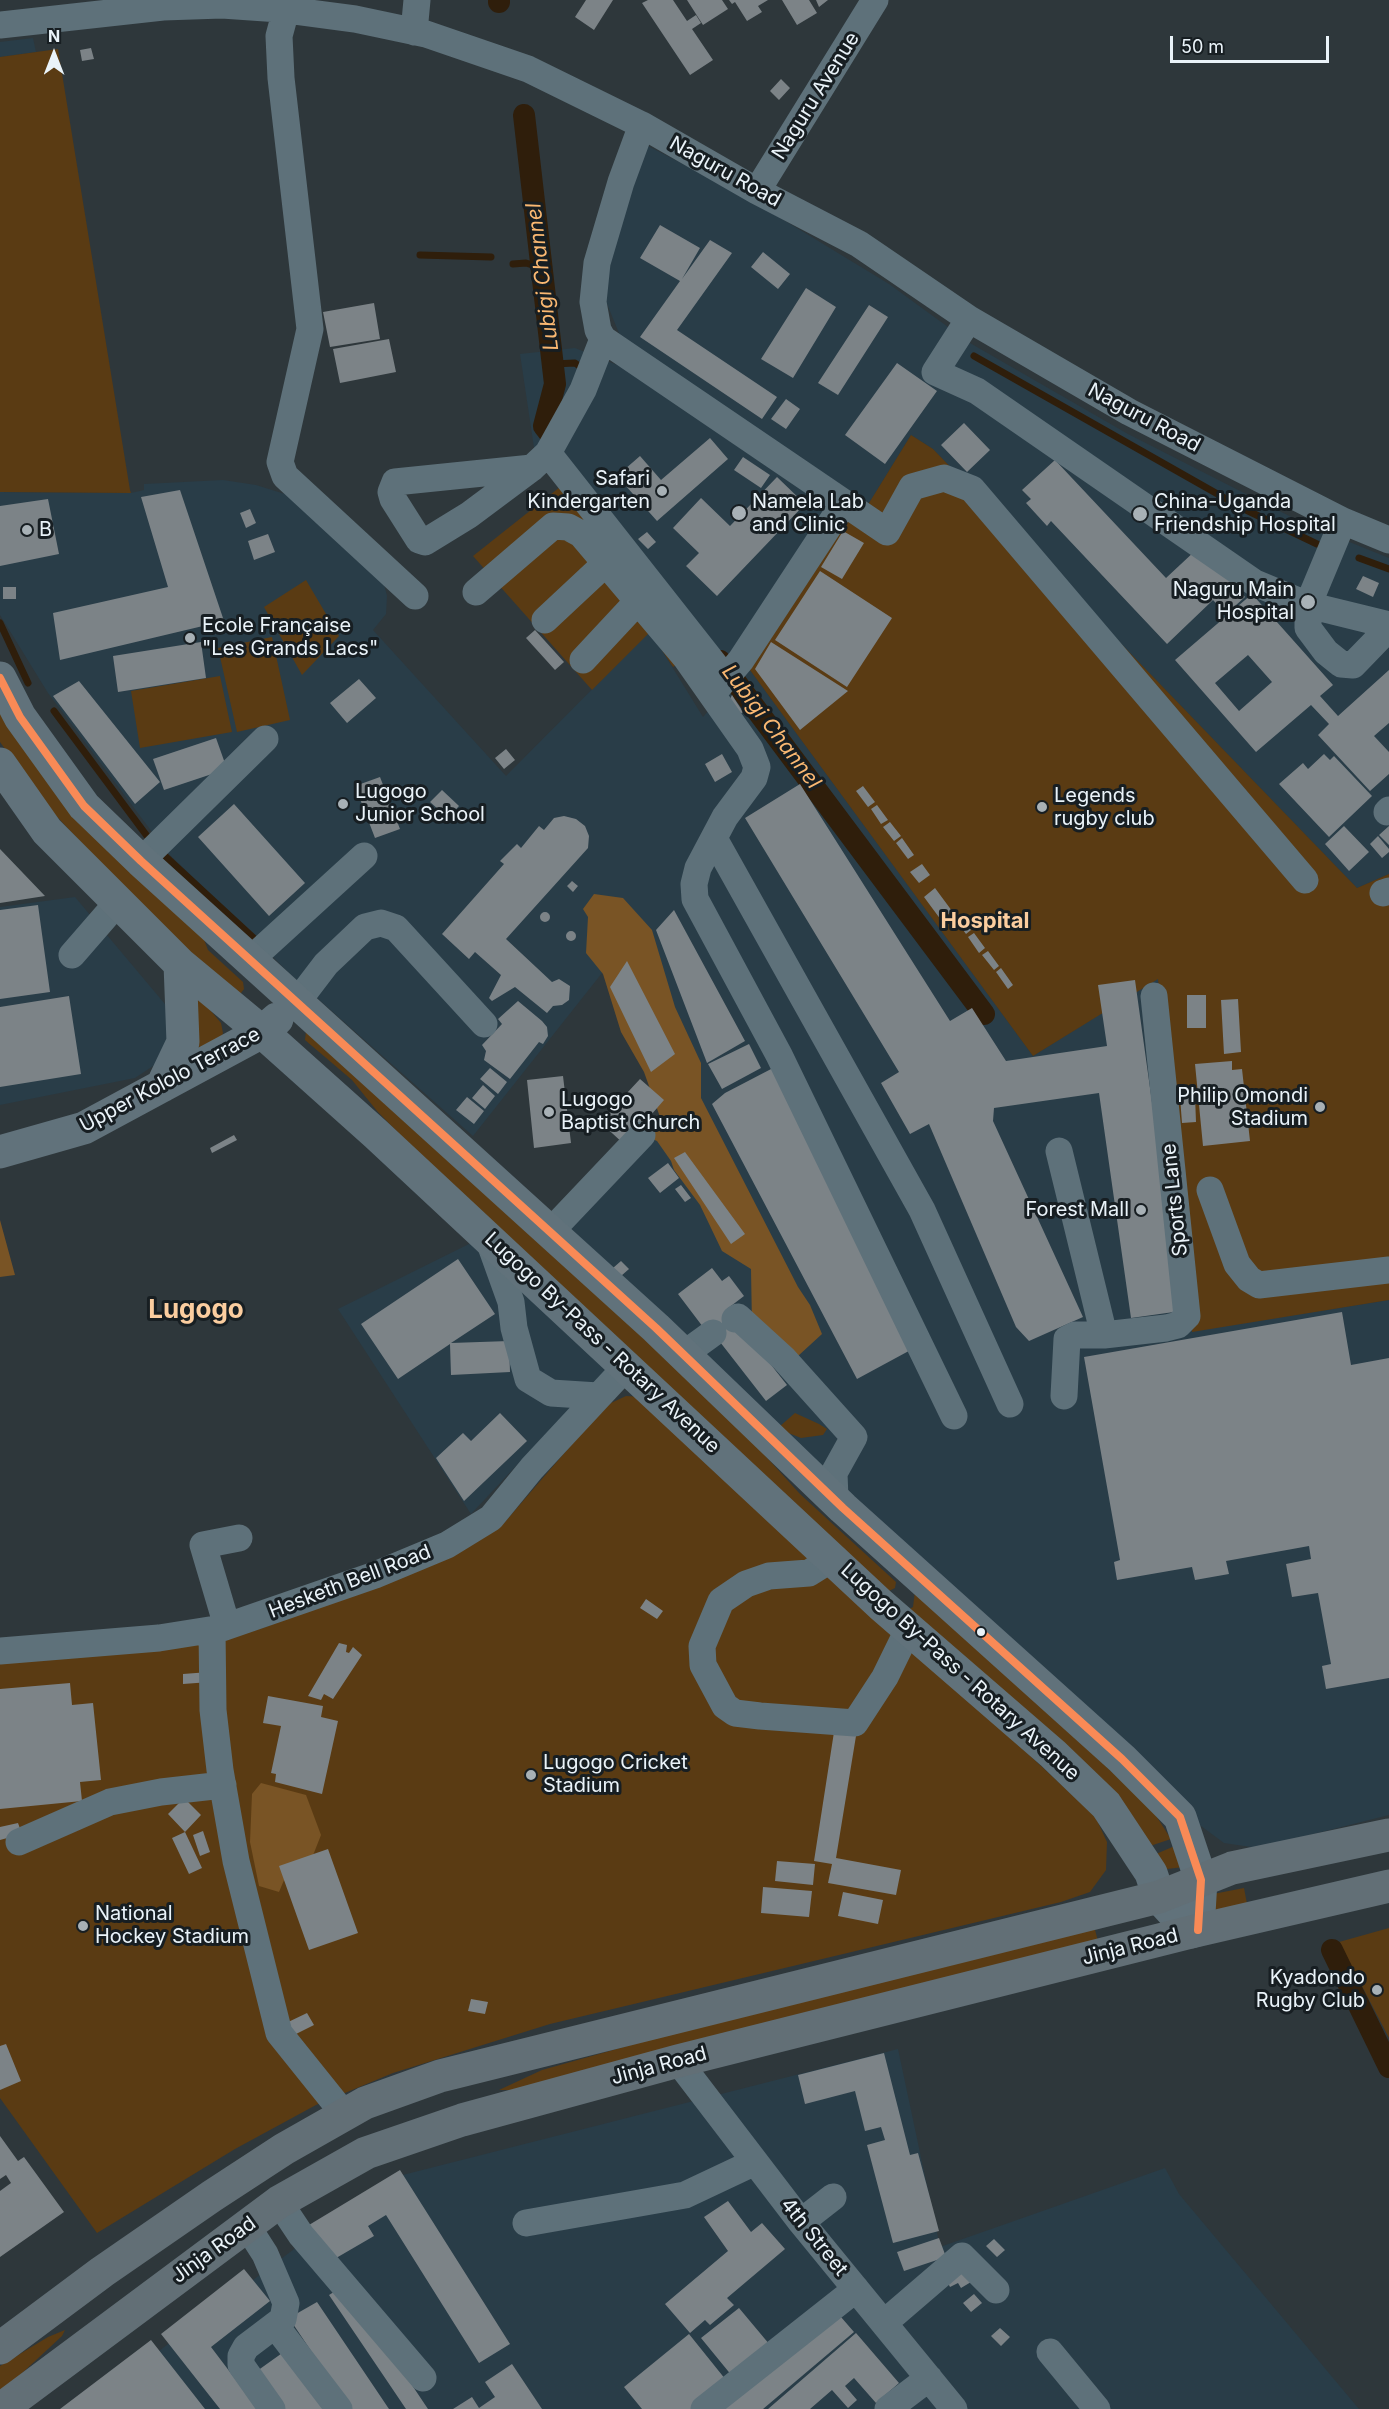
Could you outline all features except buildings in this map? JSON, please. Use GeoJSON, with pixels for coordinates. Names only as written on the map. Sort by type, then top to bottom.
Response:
{"type":"FeatureCollection","features":[{"type":"Feature","properties":{"kind":"highway","name":"Jinja Road"},"geometry":{"type":"LineString","coordinates":[[0,2348],[102,2272],[212,2196],[365,2103],[440,2076],[1159,1897],[1232,1868],[1389,1834]]}},
{"type":"Feature","properties":{"kind":"highway","name":"Jinja Road"},"geometry":{"type":"LineString","coordinates":[[1,2409],[279,2202],[366,2153],[462,2120],[678,2061],[1194,1931],[1389,1886]]}},
{"type":"Feature","properties":{"kind":"main road"},"geometry":{"type":"LineString","coordinates":[[0,678],[20,717],[84,806],[141,861],[684,1354],[834,1499],[1122,1759],[1180,1816],[1201,1880],[1194,1931]]}},
{"type":"Feature","properties":{"kind":"main road","name":"Lugogo By-Pass - Rotary Avenue"},"geometry":{"type":"LineString","coordinates":[[0,764],[47,831],[180,964],[262,1032],[376,1134],[881,1605],[1053,1754],[1106,1804],[1151,1873],[1159,1897],[1194,1931]]}},
{"type":"Feature","properties":{"kind":"main road"},"geometry":{"type":"LineString","coordinates":[[162,1086],[183,1042],[180,964]]}},
{"type":"Feature","properties":{"kind":"main road","name":"Upper Kololo Terrace"},"geometry":{"type":"LineString","coordinates":[[0,1152],[84,1128],[262,1032],[297,1002]]}},
{"type":"Feature","properties":{"kind":"main road"},"geometry":{"type":"LineString","coordinates":[[376,1134],[406,1101]]}},
{"type":"Feature","properties":{"kind":"main road"},"geometry":{"type":"LineString","coordinates":[[881,1605],[899,1600],[907,1593],[911,1581],[908,1567]]}},
{"type":"Feature","properties":{"kind":"street"},"geometry":{"type":"LineString","coordinates":[[414,32],[417,0]]}},
{"type":"Feature","properties":{"kind":"street","name":"Naguru Avenue"},"geometry":{"type":"LineString","coordinates":[[757,191],[874,0]]}},
{"type":"Feature","properties":{"kind":"street","name":"Naguru Road"},"geometry":{"type":"LineString","coordinates":[[0,25],[163,7],[222,5],[286,10],[356,19],[414,32],[528,69],[642,125],[757,191],[859,244],[969,319],[1129,412],[1343,521],[1389,540]]}},
{"type":"Feature","properties":{"kind":"street"},"geometry":{"type":"LineString","coordinates":[[286,10],[279,36],[280,78],[310,329],[280,462],[285,476],[415,596]]}},
{"type":"Feature","properties":{"kind":"street"},"geometry":{"type":"LineString","coordinates":[[642,125],[621,182],[597,263],[593,302],[598,330],[603,339],[887,531],[912,487],[944,478],[972,489],[1305,880]]}},
{"type":"Feature","properties":{"kind":"street"},"geometry":{"type":"LineString","coordinates":[[969,319],[935,372],[976,392],[1255,583],[1308,605],[1389,626],[1353,665],[1341,664],[1326,652],[1308,628],[1308,605],[1343,521]]}},
{"type":"Feature","properties":{"kind":"street"},"geometry":{"type":"LineString","coordinates":[[540,460],[395,483],[391,492],[419,540],[425,542],[442,534],[540,460],[583,390],[603,339]]}},
{"type":"Feature","properties":{"kind":"street"},"geometry":{"type":"LineString","coordinates":[[540,460],[719,687],[750,749],[757,767],[754,778],[726,817],[699,868],[693,884],[695,899],[779,1055],[954,1416]]}},
{"type":"Feature","properties":{"kind":"street"},"geometry":{"type":"LineString","coordinates":[[719,687],[844,503]]}},
{"type":"Feature","properties":{"kind":"street"},"geometry":{"type":"LineString","coordinates":[[476,592],[553,525],[568,526],[581,534],[686,658],[719,687]]}},
{"type":"Feature","properties":{"kind":"street"},"geometry":{"type":"LineString","coordinates":[[545,620],[606,563]]}},
{"type":"Feature","properties":{"kind":"street"},"geometry":{"type":"LineString","coordinates":[[584,660],[639,601]]}},
{"type":"Feature","properties":{"kind":"street"},"geometry":{"type":"LineString","coordinates":[[141,861],[265,739]]}},
{"type":"Feature","properties":{"kind":"street"},"geometry":{"type":"LineString","coordinates":[[715,840],[922,1210],[1010,1404]]}},
{"type":"Feature","properties":{"kind":"street"},"geometry":{"type":"LineString","coordinates":[[250,960],[364,856]]}},
{"type":"Feature","properties":{"kind":"street"},"geometry":{"type":"LineString","coordinates":[[72,955],[118,902]]}},
{"type":"Feature","properties":{"kind":"street"},"geometry":{"type":"LineString","coordinates":[[297,1002],[326,964],[365,927],[381,923],[396,928],[484,1024]]}},
{"type":"Feature","properties":{"kind":"street","name":"Sports Lane"},"geometry":{"type":"LineString","coordinates":[[1104,1335],[1166,1328],[1178,1325],[1187,1316],[1154,996]]}},
{"type":"Feature","properties":{"kind":"street"},"geometry":{"type":"LineString","coordinates":[[550,1232],[642,1135]]}},
{"type":"Feature","properties":{"kind":"street"},"geometry":{"type":"LineString","coordinates":[[1059,1150],[1104,1335],[1075,1335],[1067,1339],[1064,1396]]}},
{"type":"Feature","properties":{"kind":"street"},"geometry":{"type":"LineString","coordinates":[[1210,1190],[1237,1264],[1249,1279],[1259,1285],[1389,1270]]}},
{"type":"Feature","properties":{"kind":"street"},"geometry":{"type":"LineString","coordinates":[[488,1237],[511,1302],[514,1328],[528,1379],[551,1393],[598,1396]]}},
{"type":"Feature","properties":{"kind":"street"},"geometry":{"type":"LineString","coordinates":[[684,1354],[738,1317],[784,1359],[854,1437],[834,1473],[834,1499]]}},
{"type":"Feature","properties":{"kind":"street","name":"Hesketh Bell Road"},"geometry":{"type":"LineString","coordinates":[[0,1652],[159,1638],[220,1628],[385,1571],[447,1545],[491,1518],[627,1366]]}},
{"type":"Feature","properties":{"kind":"street"},"geometry":{"type":"LineString","coordinates":[[239,1538],[203,1545],[220,1628],[213,1710],[236,1861],[279,2033],[344,2114]]}},
{"type":"Feature","properties":{"kind":"street"},"geometry":{"type":"LineString","coordinates":[[833,1558],[809,1573],[769,1576],[746,1584],[721,1601],[702,1646],[703,1665],[726,1706],[735,1713],[855,1723],[885,1677],[909,1628]]}},
{"type":"Feature","properties":{"kind":"street"},"geometry":{"type":"LineString","coordinates":[[19,1842],[110,1802],[161,1792],[223,1785]]}},
{"type":"Feature","properties":{"kind":"street","name":"4th Street"},"geometry":{"type":"LineString","coordinates":[[678,2061],[801,2222],[954,2409]]}},
{"type":"Feature","properties":{"kind":"street"},"geometry":{"type":"LineString","coordinates":[[526,2223],[685,2195],[755,2162]]}},
{"type":"Feature","properties":{"kind":"street"},"geometry":{"type":"LineString","coordinates":[[801,2222],[833,2197]]}},
{"type":"Feature","properties":{"kind":"street"},"geometry":{"type":"LineString","coordinates":[[279,2202],[301,2235],[423,2378]]}},
{"type":"Feature","properties":{"kind":"street"},"geometry":{"type":"LineString","coordinates":[[247,2226],[265,2254],[286,2303],[283,2319],[246,2347],[242,2356],[242,2365],[272,2409]]}},
{"type":"Feature","properties":{"kind":"street"},"geometry":{"type":"LineString","coordinates":[[884,2323],[962,2256],[996,2290]]}},
{"type":"Feature","properties":{"kind":"street"},"geometry":{"type":"LineString","coordinates":[[704,2409],[856,2289]]}},
{"type":"Feature","properties":{"kind":"street"},"geometry":{"type":"LineString","coordinates":[[275,2325],[339,2409]]}},
{"type":"Feature","properties":{"kind":"street"},"geometry":{"type":"LineString","coordinates":[[1050,2352],[1096,2409]]}},
{"type":"Feature","properties":{"kind":"street"},"geometry":{"type":"LineString","coordinates":[[888,2409],[929,2378]]}},
{"type":"Feature","properties":{"kind":"shaded area"},"geometry":{"type":"Polygon","coordinates":[[[33,38],[36,52],[0,57],[0,42],[33,38]]]}},
{"type":"Feature","properties":{"kind":"shaded area"},"geometry":{"type":"Polygon","coordinates":[[[58,49],[131,493],[0,492],[0,57],[58,49]]]}},
{"type":"Feature","properties":{"kind":"shaded area","name":"China-Uganda Friendship Hospital"},"geometry":{"type":"Polygon","coordinates":[[[646,145],[736,191],[889,284],[970,343],[1128,434],[1305,524],[1389,558],[1389,874],[1357,888],[933,449],[911,435],[869,503],[623,343],[603,294],[625,197],[646,145]]]}},
{"type":"Feature","properties":{"kind":"shaded area"},"geometry":{"type":"Polygon","coordinates":[[[575,348],[627,369],[829,505],[714,681],[608,530],[536,461],[520,354],[575,348]]]}},
{"type":"Feature","properties":{"kind":"shaded area"},"geometry":{"type":"Polygon","coordinates":[[[911,435],[933,449],[1357,888],[1389,874],[1389,1300],[1192,1332],[1158,979],[1033,1056],[747,666],[843,516],[869,503],[911,435]]]}},
{"type":"Feature","properties":{"kind":"shaded area"},"geometry":{"type":"Polygon","coordinates":[[[223,480],[256,485],[288,495],[384,584],[387,596],[386,614],[373,630],[506,776],[650,631],[703,717],[747,666],[1033,1056],[1158,978],[1192,1331],[1389,1300],[1389,1815],[1258,1848],[1224,1843],[1197,1823],[569,1230],[674,1109],[625,944],[473,1136],[291,975],[167,852],[48,693],[0,615],[0,492],[131,493],[144,490],[144,484],[223,480]]]}},
{"type":"Feature","properties":{"kind":"shaded area"},"geometry":{"type":"Polygon","coordinates":[[[565,483],[696,652],[673,667],[650,632],[592,690],[473,556],[565,483]]]}},
{"type":"Feature","properties":{"kind":"shaded area"},"geometry":{"type":"Polygon","coordinates":[[[306,580],[339,636],[302,675],[264,607],[306,580]]]}},
{"type":"Feature","properties":{"kind":"shaded area"},"geometry":{"type":"Polygon","coordinates":[[[272,637],[290,720],[237,732],[218,648],[272,637]]]}},
{"type":"Feature","properties":{"kind":"shaded area"},"geometry":{"type":"Polygon","coordinates":[[[220,676],[232,732],[140,748],[131,691],[220,676]]]}},
{"type":"Feature","properties":{"kind":"shaded area"},"geometry":{"type":"Polygon","coordinates":[[[0,711],[203,937],[208,950],[243,982],[244,989],[241,993],[233,994],[142,907],[44,803],[0,742],[0,711]]]}},
{"type":"Feature","properties":{"kind":"shaded area"},"geometry":{"type":"Polygon","coordinates":[[[594,894],[623,898],[652,930],[675,1007],[701,1063],[701,1098],[798,1287],[810,1305],[822,1334],[798,1356],[752,1326],[751,1269],[722,1251],[700,1205],[674,1170],[671,1161],[657,1141],[650,1138],[660,1117],[644,1072],[621,1032],[603,974],[586,953],[588,917],[583,909],[594,894]]]}},
{"type":"Feature","properties":{"kind":"shaded area"},"geometry":{"type":"Polygon","coordinates":[[[75,897],[175,1016],[162,1060],[135,1078],[0,1105],[0,907],[75,897]]]}},
{"type":"Feature","properties":{"kind":"shaded area"},"geometry":{"type":"Polygon","coordinates":[[[195,992],[221,1023],[223,1033],[220,1041],[194,1049],[195,992]]]}},
{"type":"Feature","properties":{"kind":"shaded area"},"geometry":{"type":"Polygon","coordinates":[[[306,1031],[576,1274],[750,1439],[800,1494],[896,1582],[895,1588],[887,1592],[469,1205],[377,1111],[352,1080],[305,1040],[306,1031]]]}},
{"type":"Feature","properties":{"kind":"shaded area"},"geometry":{"type":"Polygon","coordinates":[[[0,1220],[15,1275],[0,1277],[0,1220]]]}},
{"type":"Feature","properties":{"kind":"shaded area"},"geometry":{"type":"Polygon","coordinates":[[[471,1243],[607,1369],[471,1514],[338,1309],[471,1243]]]}},
{"type":"Feature","properties":{"kind":"shaded area"},"geometry":{"type":"Polygon","coordinates":[[[626,1396],[643,1397],[1095,1816],[1107,1842],[1106,1870],[1090,1892],[1061,1902],[550,2024],[393,2073],[316,2105],[235,2149],[97,2233],[0,2098],[0,1663],[181,1644],[263,1628],[454,1552],[504,1523],[592,1421],[611,1403],[626,1396]]]}},
{"type":"Feature","properties":{"kind":"shaded area"},"geometry":{"type":"Polygon","coordinates":[[[795,1413],[827,1429],[823,1435],[801,1438],[779,1427],[795,1413]]]}},
{"type":"Feature","properties":{"kind":"shaded area"},"geometry":{"type":"Polygon","coordinates":[[[919,1589],[1153,1811],[1171,1839],[1150,1846],[906,1611],[913,1607],[915,1591],[919,1589]]]}},
{"type":"Feature","properties":{"kind":"shaded area"},"geometry":{"type":"Polygon","coordinates":[[[261,1783],[306,1795],[321,1835],[310,1863],[287,1873],[279,1892],[259,1886],[250,1842],[252,1794],[261,1783]]]}},
{"type":"Feature","properties":{"kind":"shaded area"},"geometry":{"type":"Polygon","coordinates":[[[1177,1845],[1184,1867],[1167,1869],[1156,1854],[1177,1845]]]}},
{"type":"Feature","properties":{"kind":"shaded area"},"geometry":{"type":"Polygon","coordinates":[[[1244,1888],[1248,1909],[1213,1912],[1213,1894],[1244,1888]]]}},
{"type":"Feature","properties":{"kind":"shaded area"},"geometry":{"type":"Polygon","coordinates":[[[1094,1926],[1099,1945],[528,2090],[499,2090],[542,2070],[663,2036],[1094,1926]]]}},
{"type":"Feature","properties":{"kind":"shaded area","name":"Kyadondo Rugby Club"},"geometry":{"type":"Polygon","coordinates":[[[1389,1928],[1389,2038],[1339,1942],[1389,1928]]]}},
{"type":"Feature","properties":{"kind":"shaded area"},"geometry":{"type":"Polygon","coordinates":[[[898,2049],[940,2247],[1165,2168],[1179,2194],[1359,2409],[82,2409],[387,2179],[898,2049]]]}},
{"type":"Feature","properties":{"kind":"shaded area"},"geometry":{"type":"Polygon","coordinates":[[[65,2330],[62,2336],[6,2388],[0,2389],[0,2366],[48,2337],[65,2330]]]}},
{"type":"Feature","properties":{"kind":"waterway","name":"Lubigi Channel"},"geometry":{"type":"LineString","coordinates":[[524,115],[555,384],[544,426],[551,435]]}},
{"type":"Feature","properties":{"kind":"waterway"},"geometry":{"type":"LineString","coordinates":[[420,255],[491,257]]}},
{"type":"Feature","properties":{"kind":"waterway"},"geometry":{"type":"LineString","coordinates":[[513,264],[526,263],[542,268]]}},
{"type":"Feature","properties":{"kind":"waterway"},"geometry":{"type":"LineString","coordinates":[[974,356],[1244,509],[1317,544]]}},
{"type":"Feature","properties":{"kind":"waterway"},"geometry":{"type":"LineString","coordinates":[[553,364],[575,363],[585,370]]}},
{"type":"Feature","properties":{"kind":"waterway"},"geometry":{"type":"LineString","coordinates":[[1359,558],[1389,569]]}},
{"type":"Feature","properties":{"kind":"waterway"},"geometry":{"type":"LineString","coordinates":[[0,623],[28,683]]}},
{"type":"Feature","properties":{"kind":"waterway","name":"Lubigi Channel"},"geometry":{"type":"LineString","coordinates":[[720,661],[984,1014]]}},
{"type":"Feature","properties":{"kind":"waterway"},"geometry":{"type":"LineString","coordinates":[[54,711],[147,836]]}},
{"type":"Feature","properties":{"kind":"waterway"},"geometry":{"type":"LineString","coordinates":[[165,856],[258,942]]}},
{"type":"Feature","properties":{"kind":"waterway","name":"Lubigi Channel"},"geometry":{"type":"LineString","coordinates":[[1332,1950],[1389,2067]]}},
{"type":"Feature","properties":{"kind":"transit line"},"geometry":{"type":"LineString","coordinates":[[0,678],[20,717],[84,806],[141,861],[656,1328],[843,1508],[1122,1759],[1180,1817],[1201,1880],[1198,1930]]}},
{"type":"Feature","properties":{"kind":"place","name":"Safari Kindergarten"},"geometry":{"type":"Point","coordinates":[662,491]}},
{"type":"Feature","properties":{"kind":"place","name":"Namela Lab and Clinic"},"geometry":{"type":"Point","coordinates":[739,513]}},
{"type":"Feature","properties":{"kind":"place","name":"China-Uganda Friendship Hospital"},"geometry":{"type":"Point","coordinates":[1140,514]}},
{"type":"Feature","properties":{"kind":"place","name":"B"},"geometry":{"type":"Point","coordinates":[27,530]}},
{"type":"Feature","properties":{"kind":"place","name":"Naguru Main Hospital"},"geometry":{"type":"Point","coordinates":[1308,602]}},
{"type":"Feature","properties":{"kind":"place","name":"Ecole Française \"Les Grands Lacs\""},"geometry":{"type":"Point","coordinates":[190,638]}},
{"type":"Feature","properties":{"kind":"place","name":"Lugogo Junior School"},"geometry":{"type":"Point","coordinates":[343,804]}},
{"type":"Feature","properties":{"kind":"place","name":"Legends rugby club"},"geometry":{"type":"Point","coordinates":[1042,807]}},
{"type":"Feature","properties":{"kind":"place","name":"Philip Omondi Stadium"},"geometry":{"type":"Point","coordinates":[1320,1107]}},
{"type":"Feature","properties":{"kind":"place","name":"Lugogo Baptist Church"},"geometry":{"type":"Point","coordinates":[549,1112]}},
{"type":"Feature","properties":{"kind":"place","name":"Forest Mall"},"geometry":{"type":"Point","coordinates":[1141,1210]}},
{"type":"Feature","properties":{"kind":"place","name":"Lugogo Cricket Stadium"},"geometry":{"type":"Point","coordinates":[531,1775]}},
{"type":"Feature","properties":{"kind":"place","name":"National Hockey Stadium"},"geometry":{"type":"Point","coordinates":[83,1926]}},
{"type":"Feature","properties":{"kind":"place","name":"Kyadondo Rugby Club"},"geometry":{"type":"Point","coordinates":[1377,1990]}},
{"type":"Feature","properties":{"kind":"district","name":"Hospital"},"geometry":{"type":"Point","coordinates":[985,921]}},
{"type":"Feature","properties":{"kind":"district","name":"Lugogo"},"geometry":{"type":"Point","coordinates":[196,1310]}}]}
